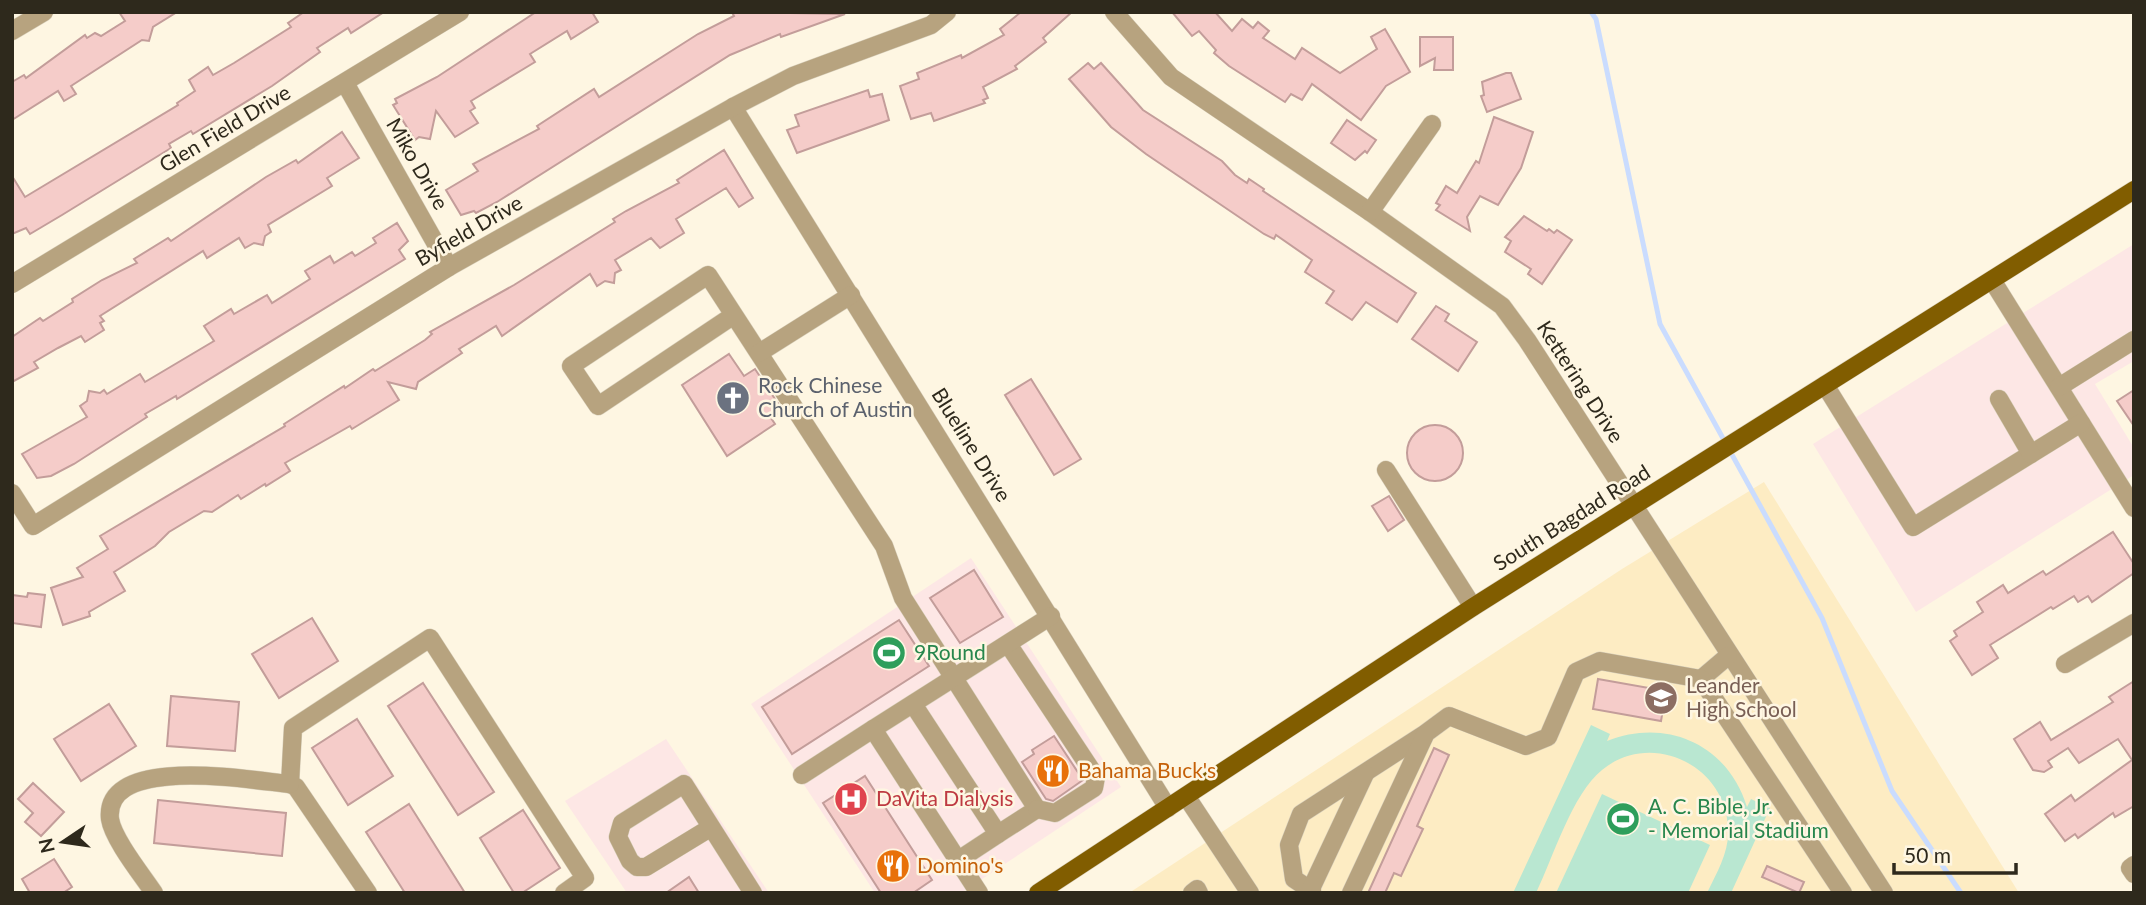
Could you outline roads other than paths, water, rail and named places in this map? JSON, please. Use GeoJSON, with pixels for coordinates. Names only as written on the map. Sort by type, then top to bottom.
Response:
{"type":"FeatureCollection","features":[{"type":"Feature","properties":{"kind":"main road","name":"South Bagdad Road"},"geometry":{"type":"LineString","coordinates":[[1038,893],[1473,607],[2134,190]]}},
{"type":"Feature","properties":{"kind":"street"},"geometry":{"type":"LineString","coordinates":[[12,31],[44,12]]}},
{"type":"Feature","properties":{"kind":"street","name":"Glen Field Drive"},"geometry":{"type":"LineString","coordinates":[[12,284],[460,12]]}},
{"type":"Feature","properties":{"kind":"street","name":"Byfield Drive"},"geometry":{"type":"LineString","coordinates":[[12,493],[33,526],[449,267],[733,107],[793,76],[931,25],[947,12]]}},
{"type":"Feature","properties":{"kind":"street","name":"Kettering Drive"},"geometry":{"type":"LineString","coordinates":[[1114,12],[1171,77],[1370,212],[1502,306],[1527,340],[1728,656],[1884,893]]}},
{"type":"Feature","properties":{"kind":"street","name":"Miko Drive"},"geometry":{"type":"LineString","coordinates":[[345,83],[449,267]]}},
{"type":"Feature","properties":{"kind":"street","name":"Blueline Drive"},"geometry":{"type":"LineString","coordinates":[[733,107],[1168,808]]}},
{"type":"Feature","properties":{"kind":"street"},"geometry":{"type":"LineString","coordinates":[[1370,212],[1433,124]]}},
{"type":"Feature","properties":{"kind":"street"},"geometry":{"type":"LineString","coordinates":[[734,315],[598,406],[571,366],[708,275],[759,353],[884,546],[903,598],[1037,809],[1055,813],[1094,788],[1096,777],[1008,644]]}},
{"type":"Feature","properties":{"kind":"street"},"geometry":{"type":"LineString","coordinates":[[1992,279],[2134,508]]}},
{"type":"Feature","properties":{"kind":"street"},"geometry":{"type":"LineString","coordinates":[[759,353],[851,295]]}},
{"type":"Feature","properties":{"kind":"street"},"geometry":{"type":"LineString","coordinates":[[2059,387],[2134,340]]}},
{"type":"Feature","properties":{"kind":"street"},"geometry":{"type":"LineString","coordinates":[[1825,385],[1913,527],[2081,422]]}},
{"type":"Feature","properties":{"kind":"street"},"geometry":{"type":"LineString","coordinates":[[1998,399],[2031,454]]}},
{"type":"Feature","properties":{"kind":"street"},"geometry":{"type":"LineString","coordinates":[[1386,470],[1473,607]]}},
{"type":"Feature","properties":{"kind":"street"},"geometry":{"type":"LineString","coordinates":[[802,775],[1051,616]]}},
{"type":"Feature","properties":{"kind":"street"},"geometry":{"type":"LineString","coordinates":[[2065,664],[2134,623]]}},
{"type":"Feature","properties":{"kind":"street"},"geometry":{"type":"LineString","coordinates":[[290,784],[293,728],[430,638],[590,886],[564,893]]}},
{"type":"Feature","properties":{"kind":"street"},"geometry":{"type":"LineString","coordinates":[[1701,679],[1728,656]]}},
{"type":"Feature","properties":{"kind":"street"},"geometry":{"type":"LineString","coordinates":[[1364,774],[1310,892],[1294,879],[1289,845],[1301,814],[1448,716],[1526,746],[1548,737],[1576,672],[1600,661],[1701,679],[1843,893]]}},
{"type":"Feature","properties":{"kind":"street"},"geometry":{"type":"LineString","coordinates":[[913,704],[998,834]]}},
{"type":"Feature","properties":{"kind":"street"},"geometry":{"type":"LineString","coordinates":[[873,730],[979,893]]}},
{"type":"Feature","properties":{"kind":"street"},"geometry":{"type":"LineString","coordinates":[[1352,893],[1426,733]]}},
{"type":"Feature","properties":{"kind":"street"},"geometry":{"type":"LineString","coordinates":[[154,893],[114,831],[110,818],[113,804],[121,792],[141,779],[170,775],[290,784],[296,787],[368,893]]}},
{"type":"Feature","properties":{"kind":"street"},"geometry":{"type":"LineString","coordinates":[[710,828],[646,867],[637,867],[630,861],[618,837],[622,823],[684,784],[753,893]]}},
{"type":"Feature","properties":{"kind":"street"},"geometry":{"type":"LineString","coordinates":[[1186,796],[1250,893]]}},
{"type":"Feature","properties":{"kind":"street"},"geometry":{"type":"LineString","coordinates":[[957,861],[1037,809]]}},
{"type":"Feature","properties":{"kind":"street"},"geometry":{"type":"LineString","coordinates":[[1192,893],[1197,889],[1199,893]]}},
{"type":"Feature","properties":{"kind":"waterway"},"geometry":{"type":"LineString","coordinates":[[1591,12],[1596,19],[1660,324],[1822,618],[1892,791],[1961,893]]}},
{"type":"Feature","properties":{"kind":"place","name":"Rock Chinese Church of Austin"},"geometry":{"type":"Point","coordinates":[733,398]}},
{"type":"Feature","properties":{"kind":"place","name":"9Round"},"geometry":{"type":"Point","coordinates":[889,653]}},
{"type":"Feature","properties":{"kind":"place","name":"Leander High School"},"geometry":{"type":"Point","coordinates":[1661,698]}},
{"type":"Feature","properties":{"kind":"place","name":"Bahama Buck's"},"geometry":{"type":"Point","coordinates":[1053,771]}},
{"type":"Feature","properties":{"kind":"place","name":"DaVita Dialysis"},"geometry":{"type":"Point","coordinates":[851,799]}},
{"type":"Feature","properties":{"kind":"place","name":"A. C. Bible, Jr. - Memorial Stadium"},"geometry":{"type":"Point","coordinates":[1623,819]}},
{"type":"Feature","properties":{"kind":"place","name":"Domino's"},"geometry":{"type":"Point","coordinates":[893,866]}}]}
